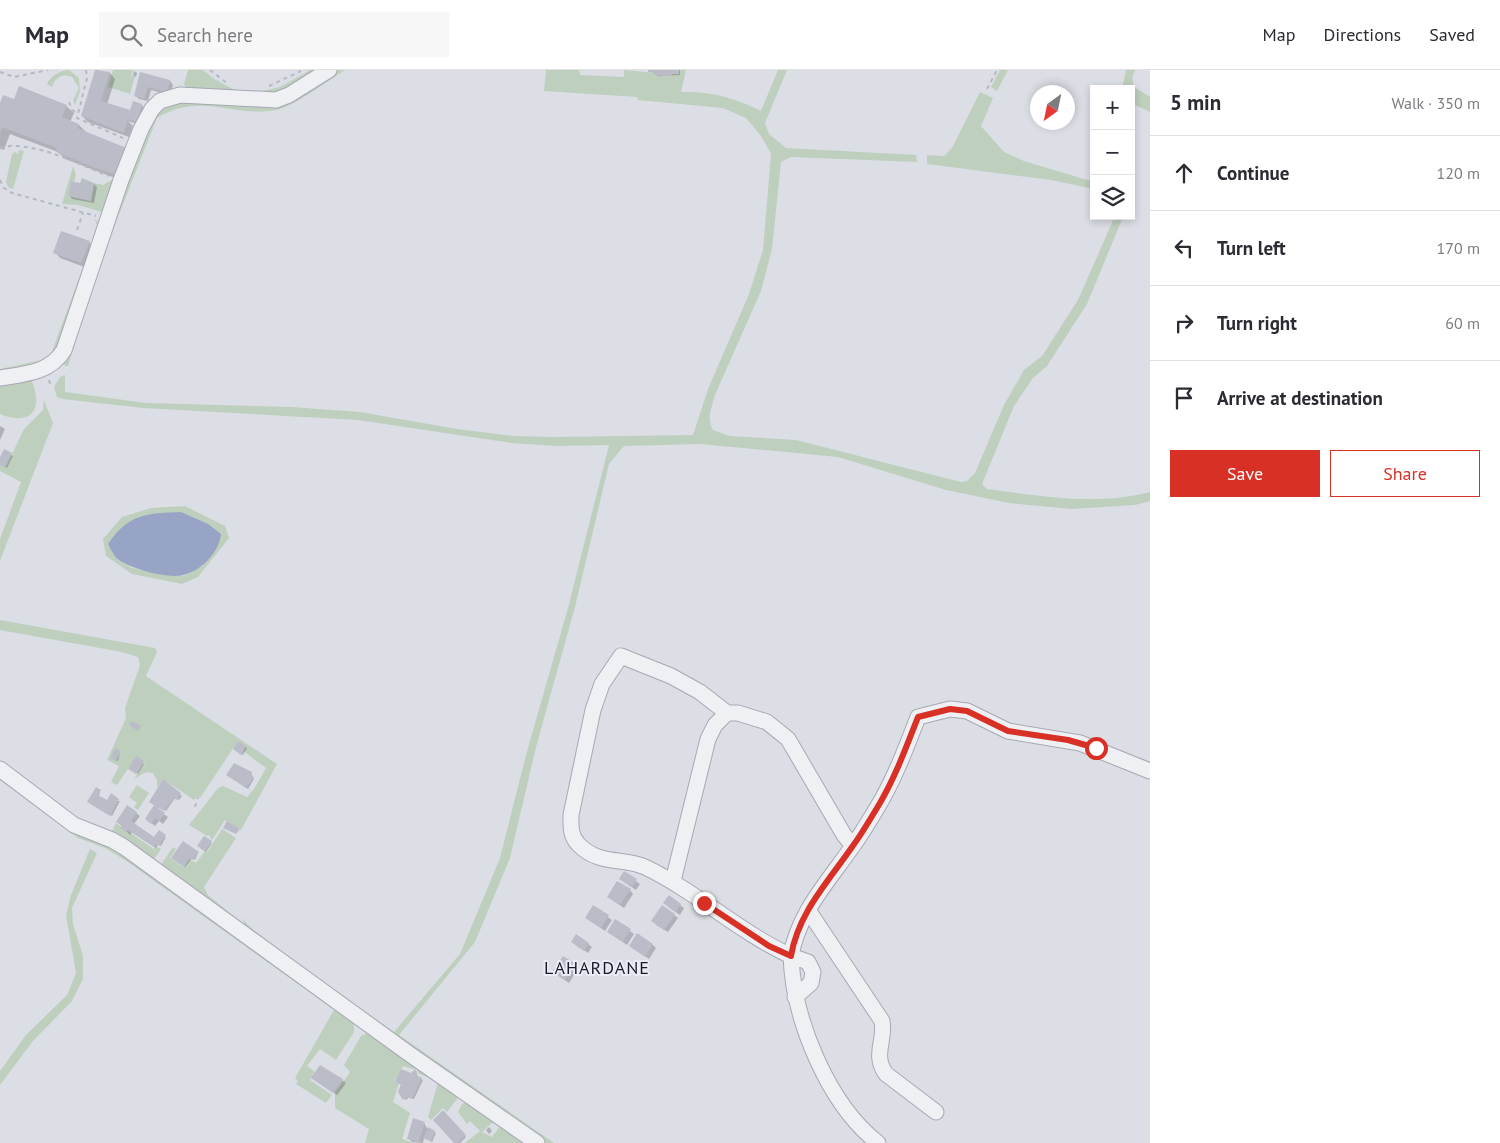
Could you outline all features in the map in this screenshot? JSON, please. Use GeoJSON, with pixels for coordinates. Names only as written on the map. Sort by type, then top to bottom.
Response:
{"type":"FeatureCollection","features":[{"type":"Feature","properties":{"kind":"street"},"geometry":{"type":"LineString","coordinates":[[0,378],[43,369],[59,358],[67,341],[121,180],[152,109],[167,98],[180,95],[261,101],[276,100],[289,95],[330,70]]}},
{"type":"Feature","properties":{"kind":"street"},"geometry":{"type":"LineString","coordinates":[[795,997],[812,983],[813,972],[808,962],[769,946],[673,881],[638,864],[609,861],[595,855],[578,844],[571,832],[571,816],[599,693],[602,684],[621,656],[671,676],[700,692],[727,713],[738,713],[767,722],[788,739],[839,828],[853,846]]}},
{"type":"Feature","properties":{"kind":"street"},"geometry":{"type":"LineString","coordinates":[[878,1143],[847,1109],[828,1079],[803,1023],[795,997],[791,956],[794,939],[808,910],[853,846],[878,806],[918,717],[950,709],[967,711],[1008,731],[1080,743],[1150,771]]}},
{"type":"Feature","properties":{"kind":"street"},"geometry":{"type":"LineString","coordinates":[[673,881],[708,739],[715,725],[727,713]]}},
{"type":"Feature","properties":{"kind":"street"},"geometry":{"type":"LineString","coordinates":[[0,769],[74,825],[112,840],[124,847],[387,1038],[537,1143]]}},
{"type":"Feature","properties":{"kind":"street"},"geometry":{"type":"LineString","coordinates":[[808,910],[882,1021],[883,1029],[878,1052],[881,1067],[886,1074],[936,1112]]}},
{"type":"Feature","properties":{"kind":"path"},"geometry":{"type":"LineString","coordinates":[[0,72],[14,77],[48,70]]}},
{"type":"Feature","properties":{"kind":"path"},"geometry":{"type":"LineString","coordinates":[[86,70],[87,78],[77,118],[80,121],[136,143]]}},
{"type":"Feature","properties":{"kind":"path"},"geometry":{"type":"LineString","coordinates":[[210,70],[233,86]]}},
{"type":"Feature","properties":{"kind":"path"},"geometry":{"type":"LineString","coordinates":[[266,88],[303,70]]}},
{"type":"Feature","properties":{"kind":"path"},"geometry":{"type":"LineString","coordinates":[[987,89],[997,70]]}},
{"type":"Feature","properties":{"kind":"path"},"geometry":{"type":"LineString","coordinates":[[69,102],[72,110],[77,113]]}},
{"type":"Feature","properties":{"kind":"path"},"geometry":{"type":"LineString","coordinates":[[0,148],[13,145],[32,148],[121,180]]}},
{"type":"Feature","properties":{"kind":"path"},"geometry":{"type":"LineString","coordinates":[[0,180],[4,188],[12,193],[108,220]]}},
{"type":"Feature","properties":{"kind":"path"},"geometry":{"type":"LineString","coordinates":[[78,230],[83,213]]}},
{"type":"Feature","properties":{"kind":"path"},"geometry":{"type":"LineString","coordinates":[[195,807],[198,797]]}},
{"type":"Feature","properties":{"kind":"green space"},"geometry":{"type":"Polygon","coordinates":[[[69,70],[79,78],[80,91],[75,105],[73,100],[79,88],[72,77],[66,75],[60,77],[52,87],[47,84],[56,74],[69,70]]]}},
{"type":"Feature","properties":{"kind":"green space"},"geometry":{"type":"Polygon","coordinates":[[[113,70],[133,70],[131,75],[135,76],[130,94],[108,87],[113,70]]]}},
{"type":"Feature","properties":{"kind":"green space"},"geometry":{"type":"Polygon","coordinates":[[[188,70],[203,70],[214,79],[237,91],[263,91],[280,87],[310,70],[324,70],[275,97],[187,89],[184,84],[188,70]]]}},
{"type":"Feature","properties":{"kind":"green space"},"geometry":{"type":"Polygon","coordinates":[[[335,70],[345,70],[301,99],[276,110],[260,112],[188,106],[173,110],[157,118],[97,270],[68,366],[65,366],[64,363],[94,267],[155,111],[174,100],[261,104],[335,70]]]}},
{"type":"Feature","properties":{"kind":"green space"},"geometry":{"type":"Polygon","coordinates":[[[546,70],[579,70],[580,75],[624,77],[624,70],[671,76],[672,74],[679,74],[679,70],[686,70],[681,92],[722,96],[742,102],[761,111],[778,70],[787,70],[765,123],[769,134],[786,148],[916,155],[917,162],[791,157],[781,162],[772,249],[761,291],[715,395],[710,412],[713,430],[729,436],[796,440],[961,482],[967,481],[975,473],[1004,405],[1024,370],[1042,356],[1078,300],[1113,220],[1122,220],[1087,304],[1047,366],[1033,378],[1014,406],[982,484],[987,489],[1089,499],[1130,496],[1150,492],[1150,501],[1135,505],[1072,509],[1009,503],[946,490],[838,457],[700,444],[624,446],[609,464],[575,607],[536,747],[510,858],[475,942],[399,1035],[554,1143],[543,1143],[247,930],[242,918],[251,928],[324,983],[394,1032],[460,954],[500,858],[526,755],[568,608],[609,445],[557,446],[511,443],[358,420],[143,408],[62,399],[57,397],[54,387],[60,377],[65,375],[65,392],[146,403],[291,407],[360,412],[457,429],[514,436],[693,435],[708,389],[749,294],[763,250],[771,154],[761,136],[746,118],[723,108],[638,100],[637,97],[544,91],[546,70]]]}},
{"type":"Feature","properties":{"kind":"green space"},"geometry":{"type":"Polygon","coordinates":[[[1000,70],[1008,70],[997,91],[991,87],[1000,70]]]}},
{"type":"Feature","properties":{"kind":"green space"},"geometry":{"type":"Polygon","coordinates":[[[1126,70],[1135,70],[1132,78],[1134,85],[1123,85],[1126,70]]]}},
{"type":"Feature","properties":{"kind":"green space"},"geometry":{"type":"Polygon","coordinates":[[[1135,88],[1150,97],[1150,112],[1135,105],[1135,88]]]}},
{"type":"Feature","properties":{"kind":"green space"},"geometry":{"type":"Polygon","coordinates":[[[980,92],[993,98],[981,126],[1004,152],[1024,161],[1090,181],[1090,188],[1051,180],[927,164],[927,155],[944,156],[952,148],[980,92]]]}},
{"type":"Feature","properties":{"kind":"green space"},"geometry":{"type":"Polygon","coordinates":[[[19,150],[24,151],[13,189],[8,187],[6,182],[12,154],[15,152],[18,154],[19,150]]]}},
{"type":"Feature","properties":{"kind":"green space"},"geometry":{"type":"Polygon","coordinates":[[[73,166],[76,175],[74,182],[71,181],[68,196],[90,201],[94,183],[103,185],[112,180],[105,211],[102,212],[78,205],[62,204],[73,166]]]}},
{"type":"Feature","properties":{"kind":"green space"},"geometry":{"type":"Polygon","coordinates":[[[94,218],[100,224],[72,312],[51,361],[0,374],[0,369],[42,360],[51,354],[98,227],[94,218]]]}},
{"type":"Feature","properties":{"kind":"green space"},"geometry":{"type":"Polygon","coordinates":[[[31,379],[36,399],[32,413],[27,417],[20,418],[0,414],[0,380],[31,379]]]}},
{"type":"Feature","properties":{"kind":"green space"},"geometry":{"type":"Polygon","coordinates":[[[44,400],[53,423],[0,561],[0,539],[21,482],[0,471],[0,465],[6,467],[24,429],[43,410],[44,400]]]}},
{"type":"Feature","properties":{"kind":"green space"},"geometry":{"type":"Polygon","coordinates":[[[185,506],[225,526],[229,538],[198,577],[182,584],[132,574],[106,556],[103,539],[122,517],[151,508],[185,506]],[[117,559],[132,568],[183,576],[204,565],[117,559]]]}},
{"type":"Feature","properties":{"kind":"green space"},"geometry":{"type":"Polygon","coordinates":[[[0,620],[155,648],[157,652],[146,676],[277,764],[241,830],[225,820],[212,840],[209,835],[207,836],[189,825],[218,788],[223,786],[247,797],[254,789],[266,768],[243,751],[246,746],[238,741],[200,798],[197,796],[194,800],[163,779],[157,788],[157,780],[153,773],[146,772],[134,779],[145,762],[136,757],[117,785],[111,782],[119,766],[107,760],[126,718],[125,708],[140,665],[138,657],[122,652],[0,630],[0,620]]]}},
{"type":"Feature","properties":{"kind":"green space"},"geometry":{"type":"Polygon","coordinates":[[[0,774],[112,844],[354,1020],[354,1032],[336,1060],[320,1049],[307,1066],[315,1072],[310,1080],[332,1095],[326,1103],[296,1084],[298,1081],[295,1078],[334,1010],[128,862],[105,848],[78,838],[0,780],[0,774]]]}},
{"type":"Feature","properties":{"kind":"green space"},"geometry":{"type":"Polygon","coordinates":[[[137,785],[149,793],[138,810],[134,807],[137,803],[129,797],[137,785]]]}},
{"type":"Feature","properties":{"kind":"green space"},"geometry":{"type":"Polygon","coordinates":[[[116,823],[154,849],[156,846],[161,849],[155,858],[149,860],[111,833],[116,823]]]}},
{"type":"Feature","properties":{"kind":"green space"},"geometry":{"type":"Polygon","coordinates":[[[222,829],[236,838],[204,887],[208,895],[235,919],[162,870],[162,863],[173,847],[176,849],[170,858],[183,867],[189,859],[196,863],[205,851],[207,852],[222,829]]]}},
{"type":"Feature","properties":{"kind":"green space"},"geometry":{"type":"Polygon","coordinates":[[[90,849],[97,853],[72,908],[73,924],[83,956],[83,979],[72,1001],[33,1041],[0,1085],[0,1071],[26,1035],[67,995],[76,973],[66,915],[71,895],[90,849]]]}},
{"type":"Feature","properties":{"kind":"green space"},"geometry":{"type":"Polygon","coordinates":[[[370,1032],[426,1070],[427,1077],[418,1073],[417,1068],[412,1069],[403,1066],[395,1081],[399,1083],[393,1102],[410,1113],[402,1139],[414,1143],[365,1143],[369,1129],[335,1108],[335,1093],[350,1072],[344,1065],[361,1036],[370,1032]]]}},
{"type":"Feature","properties":{"kind":"green space"},"geometry":{"type":"Polygon","coordinates":[[[439,1079],[457,1094],[457,1099],[447,1112],[443,1108],[431,1120],[428,1117],[439,1079]]]}},
{"type":"Feature","properties":{"kind":"green space"},"geometry":{"type":"Polygon","coordinates":[[[468,1102],[494,1121],[482,1132],[492,1137],[500,1126],[524,1143],[465,1143],[480,1131],[470,1121],[467,1124],[458,1112],[462,1104],[468,1102]]]}},
{"type":"Feature","properties":{"kind":"water"},"geometry":{"type":"Polygon","coordinates":[[[181,512],[208,524],[221,534],[220,541],[213,554],[203,565],[190,573],[169,576],[132,567],[117,559],[108,544],[123,526],[139,517],[158,513],[181,512]]]}},
{"type":"Feature","properties":{"kind":"building"},"geometry":{"type":"Polygon","coordinates":[[[95,70],[110,72],[101,101],[130,110],[133,101],[142,104],[140,112],[144,113],[142,117],[139,116],[136,122],[128,119],[124,133],[81,116],[95,70]]]}},
{"type":"Feature","properties":{"kind":"building"},"geometry":{"type":"Polygon","coordinates":[[[648,70],[679,70],[679,74],[672,74],[671,76],[655,75],[655,73],[648,72],[648,70]]]}},
{"type":"Feature","properties":{"kind":"building"},"geometry":{"type":"Polygon","coordinates":[[[140,72],[170,80],[167,93],[148,87],[144,99],[134,96],[140,72]]]}},
{"type":"Feature","properties":{"kind":"building"},"geometry":{"type":"Polygon","coordinates":[[[19,86],[67,105],[62,117],[79,124],[77,128],[129,149],[118,172],[114,174],[98,169],[56,152],[57,148],[2,127],[0,133],[0,103],[3,95],[14,99],[19,86]]]}},
{"type":"Feature","properties":{"kind":"building"},"geometry":{"type":"Polygon","coordinates":[[[82,178],[94,183],[91,201],[68,196],[71,181],[80,183],[82,178]]]}},
{"type":"Feature","properties":{"kind":"building"},"geometry":{"type":"Polygon","coordinates":[[[61,231],[90,241],[81,263],[53,253],[61,231]]]}},
{"type":"Feature","properties":{"kind":"building"},"geometry":{"type":"Polygon","coordinates":[[[4,449],[12,453],[5,467],[0,465],[0,457],[4,449]]]}},
{"type":"Feature","properties":{"kind":"building"},"geometry":{"type":"Polygon","coordinates":[[[132,721],[141,726],[138,731],[129,725],[132,721]]]}},
{"type":"Feature","properties":{"kind":"building"},"geometry":{"type":"Polygon","coordinates":[[[238,741],[246,746],[241,755],[233,749],[238,741]]]}},
{"type":"Feature","properties":{"kind":"building"},"geometry":{"type":"Polygon","coordinates":[[[115,748],[121,751],[116,761],[110,758],[115,748]]]}},
{"type":"Feature","properties":{"kind":"building"},"geometry":{"type":"Polygon","coordinates":[[[136,756],[144,761],[136,774],[128,769],[136,756]]]}},
{"type":"Feature","properties":{"kind":"building"},"geometry":{"type":"Polygon","coordinates":[[[234,763],[252,772],[251,775],[254,777],[246,788],[226,775],[234,763]]]}},
{"type":"Feature","properties":{"kind":"building"},"geometry":{"type":"Polygon","coordinates":[[[163,779],[181,793],[177,800],[174,798],[164,811],[149,802],[163,779]]]}},
{"type":"Feature","properties":{"kind":"building"},"geometry":{"type":"Polygon","coordinates":[[[96,787],[101,790],[98,795],[107,800],[111,793],[119,799],[110,816],[87,802],[96,787]]]}},
{"type":"Feature","properties":{"kind":"building"},"geometry":{"type":"Polygon","coordinates":[[[127,805],[137,812],[131,821],[154,837],[159,830],[166,835],[159,846],[156,844],[154,847],[128,830],[126,832],[120,828],[122,826],[116,822],[127,805]]]}},
{"type":"Feature","properties":{"kind":"building"},"geometry":{"type":"Polygon","coordinates":[[[154,805],[165,813],[159,821],[155,818],[151,824],[145,819],[154,805]]]}},
{"type":"Feature","properties":{"kind":"building"},"geometry":{"type":"Polygon","coordinates":[[[227,821],[240,829],[236,834],[223,828],[227,821]]]}},
{"type":"Feature","properties":{"kind":"building"},"geometry":{"type":"Polygon","coordinates":[[[204,836],[212,841],[205,851],[197,846],[204,836]]]}},
{"type":"Feature","properties":{"kind":"building"},"geometry":{"type":"Polygon","coordinates":[[[183,841],[199,852],[193,860],[190,858],[184,867],[171,858],[183,841]]]}},
{"type":"Feature","properties":{"kind":"building"},"geometry":{"type":"Polygon","coordinates":[[[624,871],[637,879],[632,887],[619,879],[624,871]]]}},
{"type":"Feature","properties":{"kind":"building"},"geometry":{"type":"Polygon","coordinates":[[[617,881],[631,889],[620,905],[607,897],[617,881]]]}},
{"type":"Feature","properties":{"kind":"building"},"geometry":{"type":"Polygon","coordinates":[[[669,895],[681,904],[676,912],[663,903],[669,895]]]}},
{"type":"Feature","properties":{"kind":"building"},"geometry":{"type":"Polygon","coordinates":[[[593,905],[609,915],[601,928],[585,918],[593,905]]]}},
{"type":"Feature","properties":{"kind":"building"},"geometry":{"type":"Polygon","coordinates":[[[662,905],[675,914],[664,930],[651,921],[662,905]]]}},
{"type":"Feature","properties":{"kind":"building"},"geometry":{"type":"Polygon","coordinates":[[[615,919],[631,929],[623,942],[607,932],[615,919]]]}},
{"type":"Feature","properties":{"kind":"building"},"geometry":{"type":"Polygon","coordinates":[[[637,933],[653,944],[645,957],[629,946],[637,933]]]}},
{"type":"Feature","properties":{"kind":"building"},"geometry":{"type":"Polygon","coordinates":[[[576,934],[589,943],[584,951],[571,942],[576,934]]]}},
{"type":"Feature","properties":{"kind":"building"},"geometry":{"type":"Polygon","coordinates":[[[563,956],[576,964],[565,980],[552,972],[563,956]]]}},
{"type":"Feature","properties":{"kind":"building"},"geometry":{"type":"Polygon","coordinates":[[[320,1065],[343,1079],[333,1093],[311,1078],[320,1065]]]}},
{"type":"Feature","properties":{"kind":"building"},"geometry":{"type":"Polygon","coordinates":[[[401,1069],[411,1073],[415,1069],[416,1075],[422,1078],[412,1099],[407,1097],[403,1100],[398,1092],[401,1084],[395,1082],[401,1069]]]}},
{"type":"Feature","properties":{"kind":"building"},"geometry":{"type":"Polygon","coordinates":[[[443,1110],[466,1135],[457,1143],[454,1143],[433,1120],[443,1110]]]}},
{"type":"Feature","properties":{"kind":"building"},"geometry":{"type":"Polygon","coordinates":[[[413,1118],[425,1122],[419,1142],[407,1139],[413,1118]]]}},
{"type":"Feature","properties":{"kind":"building"},"geometry":{"type":"Polygon","coordinates":[[[428,1127],[435,1131],[431,1141],[423,1138],[428,1127]]]}},
{"type":"Feature","properties":{"kind":"district","name":"LAHARDANE"},"geometry":{"type":"Point","coordinates":[597,967]}},
{"type":"Feature","properties":{"kind":"route"},"geometry":{"type":"LineString","coordinates":[[704,903],[769,946],[791,956],[794,939],[802,920],[878,806],[918,717],[950,709],[967,711],[1008,731],[1068,740],[1096,748]]}}]}
